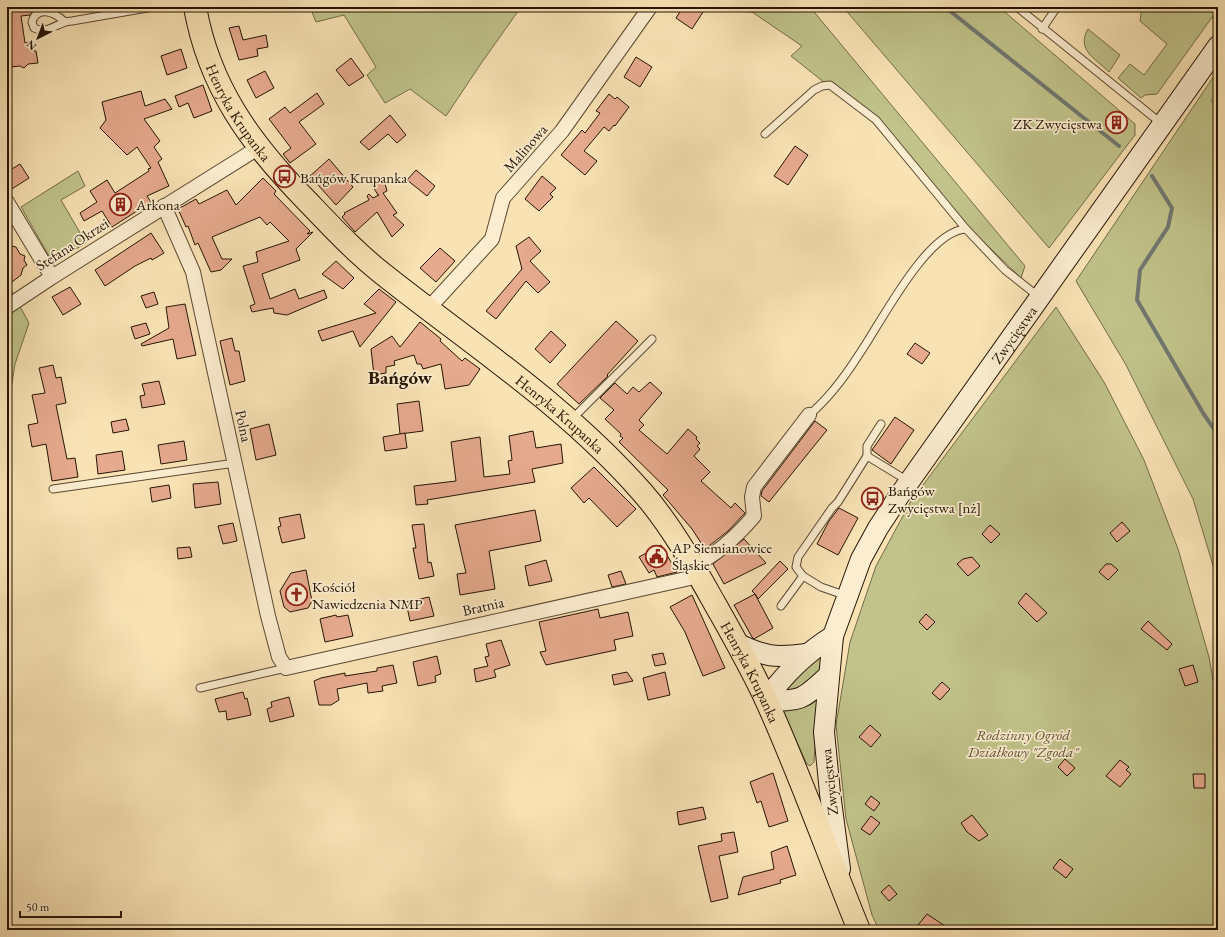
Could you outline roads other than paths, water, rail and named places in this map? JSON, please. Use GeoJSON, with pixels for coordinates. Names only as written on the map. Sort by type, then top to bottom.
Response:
{"type":"FeatureCollection","features":[{"type":"Feature","properties":{"kind":"main road","name":"Henryka Krupanka"},"geometry":{"type":"LineString","coordinates":[[194,7],[208,57],[220,88],[242,126],[258,148],[341,237],[380,272],[570,420],[642,492],[664,520],[696,571],[766,700],[804,790],[859,930]]}},
{"type":"Feature","properties":{"kind":"main road","name":"Zwycięstwa"},"geometry":{"type":"LineString","coordinates":[[842,888],[824,732],[833,636],[865,553],[878,528],[910,482],[1218,46]]}},
{"type":"Feature","properties":{"kind":"main road"},"geometry":{"type":"LineString","coordinates":[[766,700],[781,680],[807,654],[833,636]]}},
{"type":"Feature","properties":{"kind":"main road"},"geometry":{"type":"LineString","coordinates":[[736,643],[766,656],[807,654]]}},
{"type":"Feature","properties":{"kind":"main road"},"geometry":{"type":"LineString","coordinates":[[766,700],[789,702],[801,698],[829,675]]}},
{"type":"Feature","properties":{"kind":"street","name":"Malinowa"},"geometry":{"type":"LineString","coordinates":[[428,309],[492,239],[503,198],[562,131],[650,7]]}},
{"type":"Feature","properties":{"kind":"street","name":"Stefana Okrzei"},"geometry":{"type":"LineString","coordinates":[[7,307],[164,206],[258,148]]}},
{"type":"Feature","properties":{"kind":"street"},"geometry":{"type":"LineString","coordinates":[[7,202],[52,277]]}},
{"type":"Feature","properties":{"kind":"street","name":"Polna"},"geometry":{"type":"LineString","coordinates":[[164,206],[193,272],[268,616],[283,662]]}},
{"type":"Feature","properties":{"kind":"street","name":"Bratnia"},"geometry":{"type":"LineString","coordinates":[[283,662],[696,571],[736,535],[754,516],[752,497],[754,487],[809,415]]}},
{"type":"Feature","properties":{"kind":"lane"},"geometry":{"type":"LineString","coordinates":[[64,21],[72,21],[153,7]]}},
{"type":"Feature","properties":{"kind":"lane"},"geometry":{"type":"LineString","coordinates":[[1016,7],[1162,124]]}},
{"type":"Feature","properties":{"kind":"lane"},"geometry":{"type":"LineString","coordinates":[[1042,29],[1057,7]]}},
{"type":"Feature","properties":{"kind":"lane"},"geometry":{"type":"LineString","coordinates":[[765,134],[814,90],[822,86],[830,86],[876,120],[966,229],[1005,270],[1040,298]]}},
{"type":"Feature","properties":{"kind":"lane"},"geometry":{"type":"LineString","coordinates":[[809,415],[834,390],[858,357],[901,288],[921,260],[948,235],[959,229],[966,229]]}},
{"type":"Feature","properties":{"kind":"lane"},"geometry":{"type":"LineString","coordinates":[[570,420],[652,339]]}},
{"type":"Feature","properties":{"kind":"lane"},"geometry":{"type":"LineString","coordinates":[[848,596],[820,587],[803,576],[796,567],[798,557],[832,508],[838,502],[867,456],[867,446],[881,424]]}},
{"type":"Feature","properties":{"kind":"lane"},"geometry":{"type":"LineString","coordinates":[[867,456],[910,482]]}},
{"type":"Feature","properties":{"kind":"lane"},"geometry":{"type":"LineString","coordinates":[[53,489],[235,463]]}},
{"type":"Feature","properties":{"kind":"lane"},"geometry":{"type":"LineString","coordinates":[[781,606],[803,576]]}},
{"type":"Feature","properties":{"kind":"lane"},"geometry":{"type":"LineString","coordinates":[[200,688],[283,662]]}},
{"type":"Feature","properties":{"kind":"waterway"},"geometry":{"type":"LineString","coordinates":[[945,7],[1119,146]]}},
{"type":"Feature","properties":{"kind":"waterway"},"geometry":{"type":"LineString","coordinates":[[1152,176],[1172,208],[1168,227],[1140,270],[1137,300],[1203,413],[1218,435]]}},
{"type":"Feature","properties":{"kind":"place","name":"ZK Zwycięstwa"},"geometry":{"type":"Point","coordinates":[1117,123]}},
{"type":"Feature","properties":{"kind":"place","name":"Bańgów Krupanka"},"geometry":{"type":"Point","coordinates":[285,177]}},
{"type":"Feature","properties":{"kind":"place","name":"Arkona"},"geometry":{"type":"Point","coordinates":[121,204]}},
{"type":"Feature","properties":{"kind":"place","name":"Bańgów Zwycięstwa [nż]"},"geometry":{"type":"Point","coordinates":[873,499]}},
{"type":"Feature","properties":{"kind":"place","name":"AP Siemianowice Śląskie"},"geometry":{"type":"Point","coordinates":[657,556]}},
{"type":"Feature","properties":{"kind":"place","name":"Kościół Nawiedzenia NMP"},"geometry":{"type":"Point","coordinates":[296,595]}},
{"type":"Feature","properties":{"kind":"district","name":"Bańgów"},"geometry":{"type":"Point","coordinates":[400,377]}},
{"type":"Feature","properties":{"kind":"park label","name":"Rodzinny Ogród Działkowy \"Zgoda\""},"geometry":{"type":"Point","coordinates":[1023,742]}}]}
